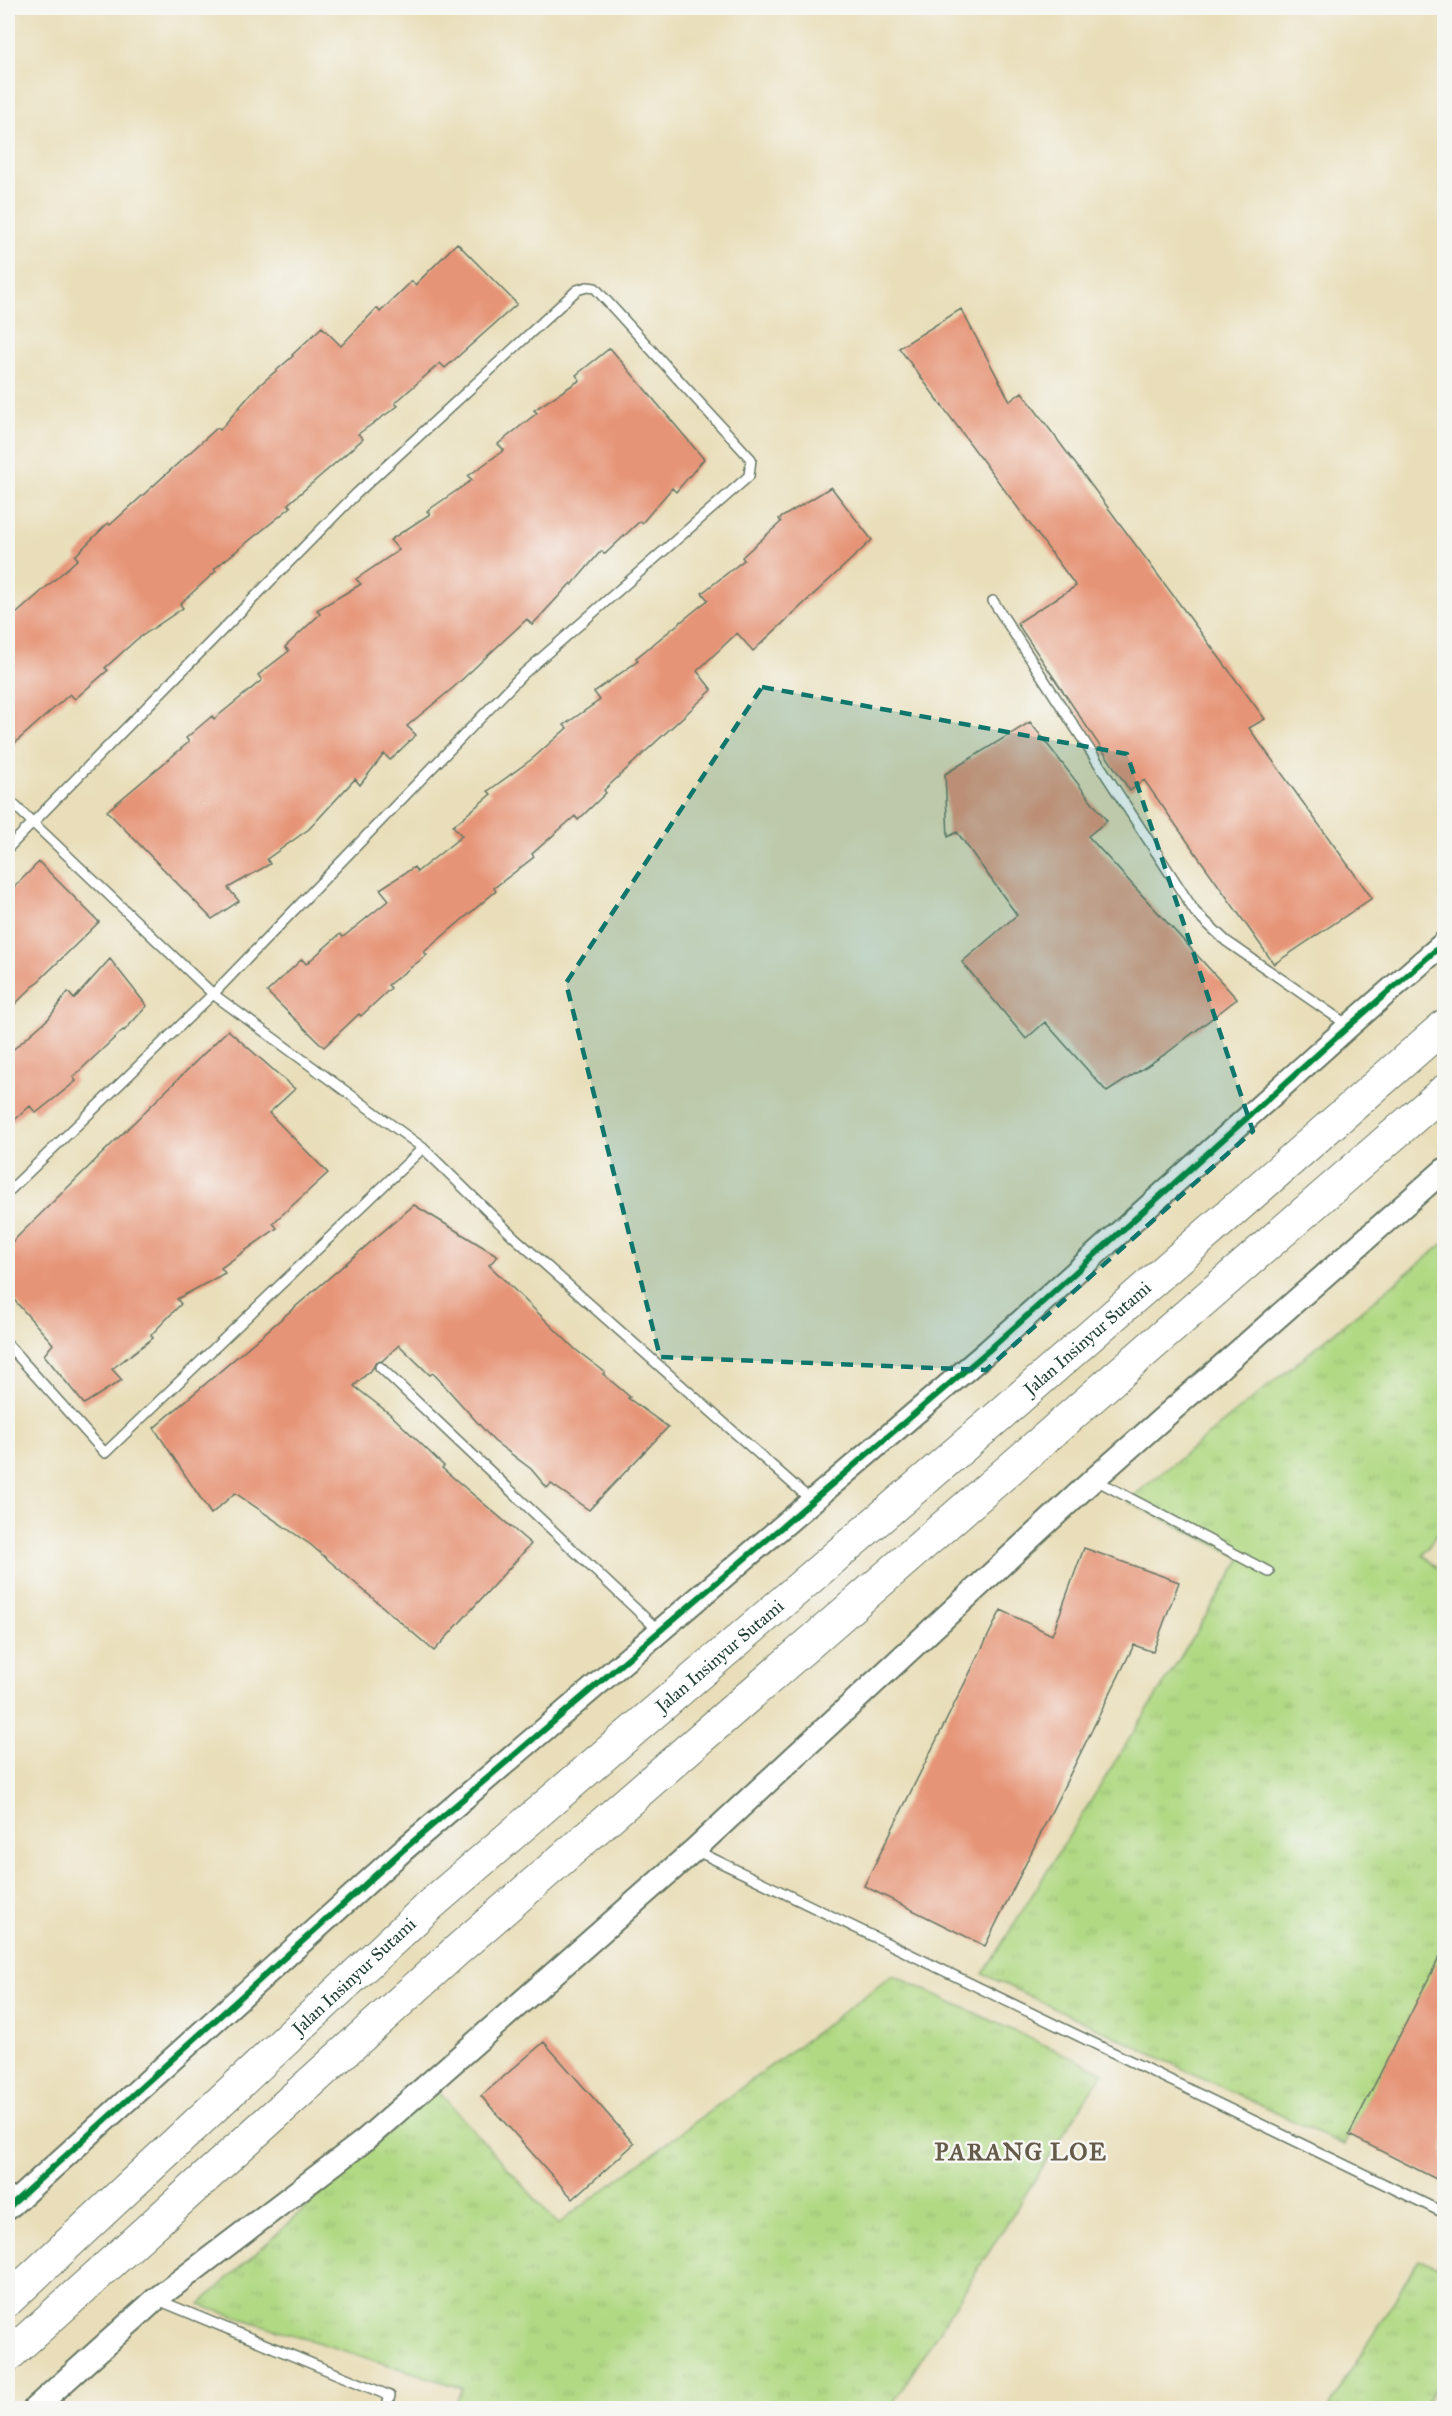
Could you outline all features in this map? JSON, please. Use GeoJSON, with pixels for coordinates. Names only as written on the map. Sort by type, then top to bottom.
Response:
{"type":"FeatureCollection","features":[{"type":"Feature","properties":{"kind":"highway","name":"Jalan Insinyur Sutami"},"geometry":{"type":"LineString","coordinates":[[11,2295],[429,1906],[1072,1352],[1444,1026]]}},
{"type":"Feature","properties":{"kind":"highway"},"geometry":{"type":"LineString","coordinates":[[8,2356],[455,1952],[1444,1091]]}},
{"type":"Feature","properties":{"kind":"street"},"geometry":{"type":"LineString","coordinates":[[8,2208],[402,1851],[988,1351],[1349,1026],[1444,944]]}},
{"type":"Feature","properties":{"kind":"street"},"geometry":{"type":"LineString","coordinates":[[35,2409],[156,2300],[365,2140],[694,1850],[1094,1479],[1444,1170]]}},
{"type":"Feature","properties":{"kind":"lane"},"geometry":{"type":"LineString","coordinates":[[8,848],[356,494],[578,290],[587,287],[595,288],[751,459],[748,476],[522,675],[213,994],[8,1192]]}},
{"type":"Feature","properties":{"kind":"lane"},"geometry":{"type":"LineString","coordinates":[[993,602],[1195,912],[1226,940],[1349,1026]]}},
{"type":"Feature","properties":{"kind":"lane"},"geometry":{"type":"LineString","coordinates":[[8,799],[213,994],[423,1148],[514,1238],[812,1501]]}},
{"type":"Feature","properties":{"kind":"lane"},"geometry":{"type":"LineString","coordinates":[[8,1345],[105,1453],[423,1148]]}},
{"type":"Feature","properties":{"kind":"lane"},"geometry":{"type":"LineString","coordinates":[[380,1367],[659,1631]]}},
{"type":"Feature","properties":{"kind":"lane"},"geometry":{"type":"LineString","coordinates":[[1094,1479],[1269,1572]]}},
{"type":"Feature","properties":{"kind":"lane"},"geometry":{"type":"LineString","coordinates":[[694,1850],[1444,2213]]}},
{"type":"Feature","properties":{"kind":"lane"},"geometry":{"type":"LineString","coordinates":[[156,2300],[390,2396],[386,2409]]}},
{"type":"Feature","properties":{"kind":"highlighted area"},"geometry":{"type":"Polygon","coordinates":[[[762,687],[1127,754],[1253,1131],[986,1370],[660,1357],[566,983],[762,687]]]}},
{"type":"Feature","properties":{"kind":"green space"},"geometry":{"type":"Polygon","coordinates":[[[1444,1243],[1444,1523],[1423,1555],[1444,1574],[1444,1952],[1344,2145],[983,1974],[1242,1558],[1127,1501],[1444,1243]]]}},
{"type":"Feature","properties":{"kind":"green space"},"geometry":{"type":"Polygon","coordinates":[[[893,1975],[1103,2072],[890,2408],[453,2408],[462,2388],[199,2305],[436,2089],[558,2224],[893,1975]]]}},
{"type":"Feature","properties":{"kind":"green space"},"geometry":{"type":"Polygon","coordinates":[[[1419,2259],[1444,2269],[1444,2367],[1425,2408],[1328,2408],[1419,2259]]]}},
{"type":"Feature","properties":{"kind":"building"},"geometry":{"type":"Polygon","coordinates":[[[457,243],[517,304],[445,368],[440,363],[395,403],[398,406],[358,434],[363,439],[288,504],[291,507],[214,569],[216,571],[180,604],[183,608],[136,640],[105,668],[108,670],[75,699],[70,694],[8,749],[8,621],[78,559],[75,556],[108,523],[110,525],[217,428],[220,430],[255,389],[322,327],[341,346],[377,308],[380,312],[412,281],[415,285],[457,243]]]}},
{"type":"Feature","properties":{"kind":"building"},"geometry":{"type":"Polygon","coordinates":[[[961,309],[1010,401],[1022,392],[1265,719],[1249,728],[1372,898],[1274,964],[1144,780],[1130,791],[1017,623],[1076,586],[899,348],[961,309]]]}},
{"type":"Feature","properties":{"kind":"building"},"geometry":{"type":"Polygon","coordinates":[[[610,348],[704,459],[676,492],[672,488],[642,523],[640,521],[605,554],[601,551],[572,585],[571,583],[532,625],[527,619],[454,687],[407,726],[416,735],[390,760],[384,754],[360,785],[355,779],[309,829],[267,859],[270,864],[228,888],[239,901],[212,919],[107,811],[189,742],[186,738],[212,716],[214,719],[262,680],[258,675],[289,651],[285,647],[320,614],[317,610],[361,584],[356,579],[399,550],[390,540],[430,514],[427,511],[472,480],[468,476],[504,450],[498,444],[537,413],[534,410],[580,380],[576,375],[610,348]]]}},
{"type":"Feature","properties":{"kind":"building"},"geometry":{"type":"Polygon","coordinates":[[[831,487],[872,540],[753,651],[737,633],[697,671],[712,690],[604,790],[606,793],[578,820],[575,816],[532,854],[534,857],[494,888],[496,891],[424,952],[427,955],[388,985],[391,988],[361,1016],[359,1014],[324,1047],[267,992],[302,959],[306,964],[340,934],[343,937],[389,900],[380,889],[414,867],[417,872],[462,836],[453,826],[491,794],[488,791],[532,759],[567,728],[564,725],[600,700],[594,692],[638,661],[636,658],[708,600],[702,593],[744,560],[742,557],[781,522],[779,519],[831,487]]]}},
{"type":"Feature","properties":{"kind":"building"},"geometry":{"type":"Polygon","coordinates":[[[1030,722],[1107,821],[1088,836],[1237,999],[1167,1053],[1107,1092],[1045,1022],[1026,1039],[962,962],[1017,915],[957,832],[948,837],[945,774],[1030,722]]]}},
{"type":"Feature","properties":{"kind":"building"},"geometry":{"type":"Polygon","coordinates":[[[39,862],[99,922],[8,1011],[8,893],[39,862]]]}},
{"type":"Feature","properties":{"kind":"building"},"geometry":{"type":"Polygon","coordinates":[[[110,959],[147,1006],[124,1031],[73,1077],[76,1081],[36,1113],[30,1106],[8,1126],[8,1054],[49,1018],[68,992],[74,999],[110,959]]]}},
{"type":"Feature","properties":{"kind":"building"},"geometry":{"type":"Polygon","coordinates":[[[228,1030],[295,1089],[269,1113],[328,1173],[273,1223],[277,1228],[221,1268],[225,1273],[177,1299],[181,1304],[151,1335],[153,1338],[112,1369],[122,1380],[84,1404],[44,1355],[53,1344],[8,1293],[8,1246],[228,1030]]]}},
{"type":"Feature","properties":{"kind":"building"},"geometry":{"type":"Polygon","coordinates":[[[414,1205],[498,1256],[489,1265],[576,1350],[605,1372],[603,1374],[630,1397],[628,1398],[668,1427],[589,1510],[551,1484],[547,1488],[531,1469],[494,1441],[433,1373],[430,1375],[399,1345],[382,1361],[376,1362],[373,1368],[354,1386],[390,1414],[444,1466],[442,1468],[531,1544],[434,1651],[311,1545],[235,1493],[211,1514],[154,1428],[414,1205]]]}},
{"type":"Feature","properties":{"kind":"building"},"geometry":{"type":"Polygon","coordinates":[[[1084,1548],[1179,1582],[1153,1652],[1134,1645],[985,1946],[864,1886],[1001,1610],[1052,1635],[1084,1548]]]}},
{"type":"Feature","properties":{"kind":"building"},"geometry":{"type":"Polygon","coordinates":[[[1444,1948],[1444,2183],[1349,2135],[1444,1948]]]}},
{"type":"Feature","properties":{"kind":"building"},"geometry":{"type":"Polygon","coordinates":[[[544,2042],[634,2144],[573,2199],[481,2096],[544,2042]]]}},
{"type":"Feature","properties":{"kind":"cycle path"},"geometry":{"type":"LineString","coordinates":[[8,2208],[402,1851],[988,1351],[1444,943]]}},
{"type":"Feature","properties":{"kind":"district","name":"PARANG LOE"},"geometry":{"type":"Point","coordinates":[1021,2152]}}]}
